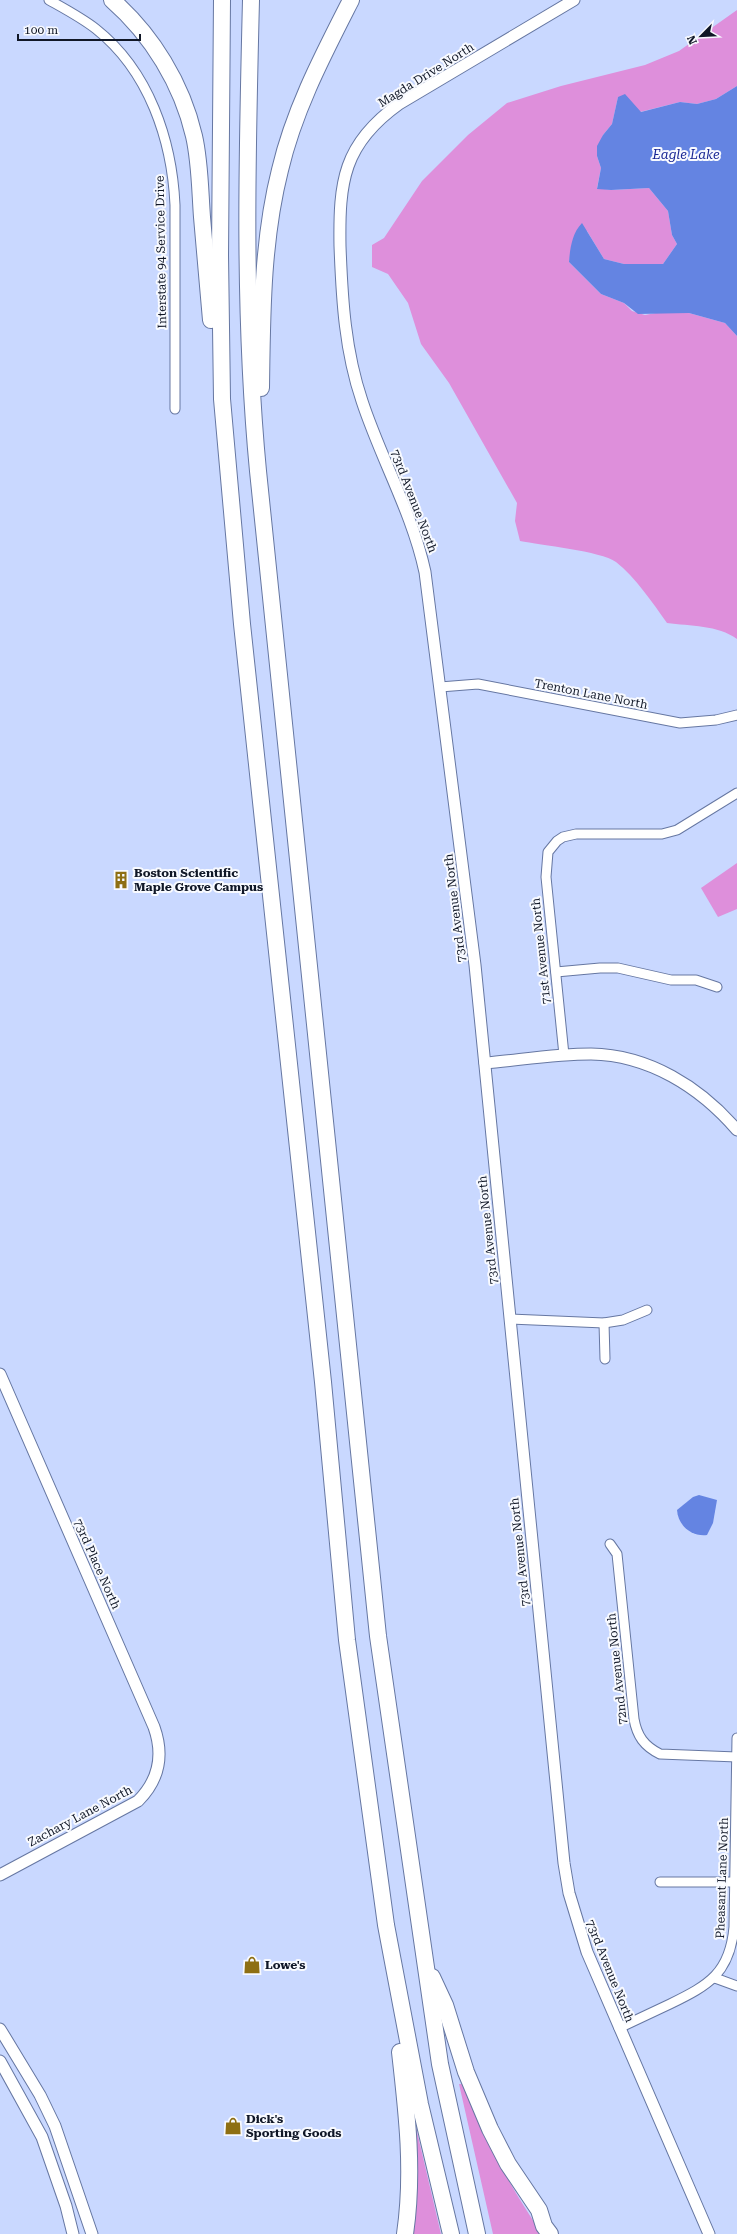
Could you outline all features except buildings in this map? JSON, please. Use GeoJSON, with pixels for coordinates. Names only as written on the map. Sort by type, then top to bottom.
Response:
{"type":"FeatureCollection","features":[{"type":"Feature","properties":{"kind":"highway"},"geometry":{"type":"LineString","coordinates":[[112,0],[141,29],[158,52],[179,92],[194,136],[218,392],[226,452],[323,1382],[347,1640],[386,1925],[409,2136],[410,2185],[405,2234]]}},
{"type":"Feature","properties":{"kind":"highway"},"geometry":{"type":"LineString","coordinates":[[222,0],[220,324],[226,452]]}},
{"type":"Feature","properties":{"kind":"highway"},"geometry":{"type":"LineString","coordinates":[[251,0],[246,259],[252,403],[263,515],[378,1636],[440,2064],[477,2234]]}},
{"type":"Feature","properties":{"kind":"highway"},"geometry":{"type":"LineString","coordinates":[[263,515],[261,344],[267,242],[272,207],[280,170],[297,115],[322,57],[351,0]]}},
{"type":"Feature","properties":{"kind":"highway"},"geometry":{"type":"LineString","coordinates":[[386,1925],[420,2104],[451,2234]]}},
{"type":"Feature","properties":{"kind":"highway"},"geometry":{"type":"LineString","coordinates":[[424,1960],[445,2005],[466,2072],[490,2129],[508,2164],[539,2210],[544,2226],[550,2234]]}},
{"type":"Feature","properties":{"kind":"highway"},"geometry":{"type":"LineString","coordinates":[[539,2210],[548,2215],[564,2234]]}},
{"type":"Feature","properties":{"kind":"street","name":"Interstate 94 Service Drive"},"geometry":{"type":"LineString","coordinates":[[49,0],[96,29],[116,49],[134,72],[148,96],[168,149],[173,177],[175,205],[175,409]]}},
{"type":"Feature","properties":{"kind":"street","name":"Magda Drive North"},"geometry":{"type":"LineString","coordinates":[[340,210],[344,175],[349,161],[364,136],[385,114],[574,0]]}},
{"type":"Feature","properties":{"kind":"street","name":"73rd Avenue North"},"geometry":{"type":"LineString","coordinates":[[340,210],[342,298],[345,335],[350,361],[362,402],[422,555],[440,687],[465,885],[485,1063],[564,1863],[569,1893],[579,1930],[619,2028],[709,2234]]}},
{"type":"Feature","properties":{"kind":"street","name":"Trenton Lane North"},"geometry":{"type":"LineString","coordinates":[[440,687],[478,684],[680,723],[716,720],[737,715]]}},
{"type":"Feature","properties":{"kind":"street","name":"71st Avenue North"},"geometry":{"type":"LineString","coordinates":[[564,1055],[546,877],[547,859],[552,846],[557,840],[569,834],[650,836],[669,832],[682,827],[737,793]]}},
{"type":"Feature","properties":{"kind":"street"},"geometry":{"type":"LineString","coordinates":[[556,972],[618,968],[671,980],[696,980],[716,986]]}},
{"type":"Feature","properties":{"kind":"street"},"geometry":{"type":"LineString","coordinates":[[485,1063],[564,1055],[591,1054],[617,1057],[643,1063],[690,1086],[710,1102],[737,1130]]}},
{"type":"Feature","properties":{"kind":"street"},"geometry":{"type":"LineString","coordinates":[[510,1319],[604,1323],[623,1320],[647,1310]]}},
{"type":"Feature","properties":{"kind":"street"},"geometry":{"type":"LineString","coordinates":[[604,1323],[606,1360]]}},
{"type":"Feature","properties":{"kind":"street","name":"73rd Place North"},"geometry":{"type":"LineString","coordinates":[[0,1374],[154,1727],[159,1744],[158,1767]]}},
{"type":"Feature","properties":{"kind":"street","name":"72nd Avenue North"},"geometry":{"type":"LineString","coordinates":[[610,1544],[617,1554],[634,1719],[636,1731],[641,1740],[650,1749],[660,1754],[737,1758]]}},
{"type":"Feature","properties":{"kind":"street","name":"Pheasant Lane North"},"geometry":{"type":"LineString","coordinates":[[619,2028],[693,1993],[715,1978],[721,1970],[733,1944],[737,1821],[737,1738]]}},
{"type":"Feature","properties":{"kind":"street","name":"Zachary Lane North"},"geometry":{"type":"LineString","coordinates":[[0,1875],[138,1801],[153,1782],[158,1767]]}},
{"type":"Feature","properties":{"kind":"street"},"geometry":{"type":"LineString","coordinates":[[660,1882],[735,1882]]}},
{"type":"Feature","properties":{"kind":"street"},"geometry":{"type":"LineString","coordinates":[[715,1978],[737,1986]]}},
{"type":"Feature","properties":{"kind":"street"},"geometry":{"type":"LineString","coordinates":[[0,2029],[40,2095],[55,2126],[92,2234]]}},
{"type":"Feature","properties":{"kind":"street"},"geometry":{"type":"LineString","coordinates":[[0,2061],[42,2136],[66,2206],[73,2234]]}},
{"type":"Feature","properties":{"kind":"shaded area"},"geometry":{"type":"Polygon","coordinates":[[[737,10],[737,86],[716,99],[697,104],[680,102],[640,112],[618,97],[612,124],[603,135],[597,156],[601,168],[597,188],[612,190],[649,188],[668,211],[672,235],[677,244],[663,264],[624,264],[604,259],[587,231],[574,237],[569,262],[601,294],[624,303],[632,311],[645,315],[661,312],[689,313],[725,323],[737,336],[737,639],[729,634],[713,629],[667,623],[630,575],[616,562],[608,558],[570,549],[520,541],[515,521],[517,503],[449,383],[421,344],[408,303],[388,274],[372,267],[372,245],[384,238],[422,181],[468,135],[507,103],[561,86],[645,65],[679,51],[737,10]]]}},
{"type":"Feature","properties":{"kind":"shaded area"},"geometry":{"type":"Polygon","coordinates":[[[737,863],[737,909],[718,917],[701,888],[737,863]]]}},
{"type":"Feature","properties":{"kind":"shaded area"},"geometry":{"type":"Polygon","coordinates":[[[459,2084],[464,2084],[480,2124],[498,2161],[508,2180],[542,2234],[493,2234],[459,2084]]]}},
{"type":"Feature","properties":{"kind":"shaded area"},"geometry":{"type":"Polygon","coordinates":[[[414,2119],[441,2234],[409,2234],[414,2119]]]}},
{"type":"Feature","properties":{"kind":"water","name":"Eagle Lake"},"geometry":{"type":"Polygon","coordinates":[[[737,86],[737,336],[725,323],[689,313],[638,314],[624,303],[601,294],[569,262],[574,236],[582,223],[604,259],[624,264],[663,264],[677,244],[672,235],[668,211],[649,188],[611,190],[597,189],[601,168],[597,156],[597,146],[603,135],[612,124],[618,97],[625,94],[641,112],[680,102],[697,104],[716,99],[737,86]]]}},
{"type":"Feature","properties":{"kind":"water"},"geometry":{"type":"Polygon","coordinates":[[[699,1495],[717,1500],[713,1523],[707,1535],[691,1532],[683,1525],[678,1516],[677,1510],[693,1497],[699,1495]]]}},
{"type":"Feature","properties":{"kind":"place","name":"Boston Scientific Maple Grove Campus"},"geometry":{"type":"Point","coordinates":[121,880]}},
{"type":"Feature","properties":{"kind":"place","name":"Lowe's"},"geometry":{"type":"Point","coordinates":[252,1965]}},
{"type":"Feature","properties":{"kind":"place","name":"Dick's Sporting Goods"},"geometry":{"type":"Point","coordinates":[233,2126]}}]}
